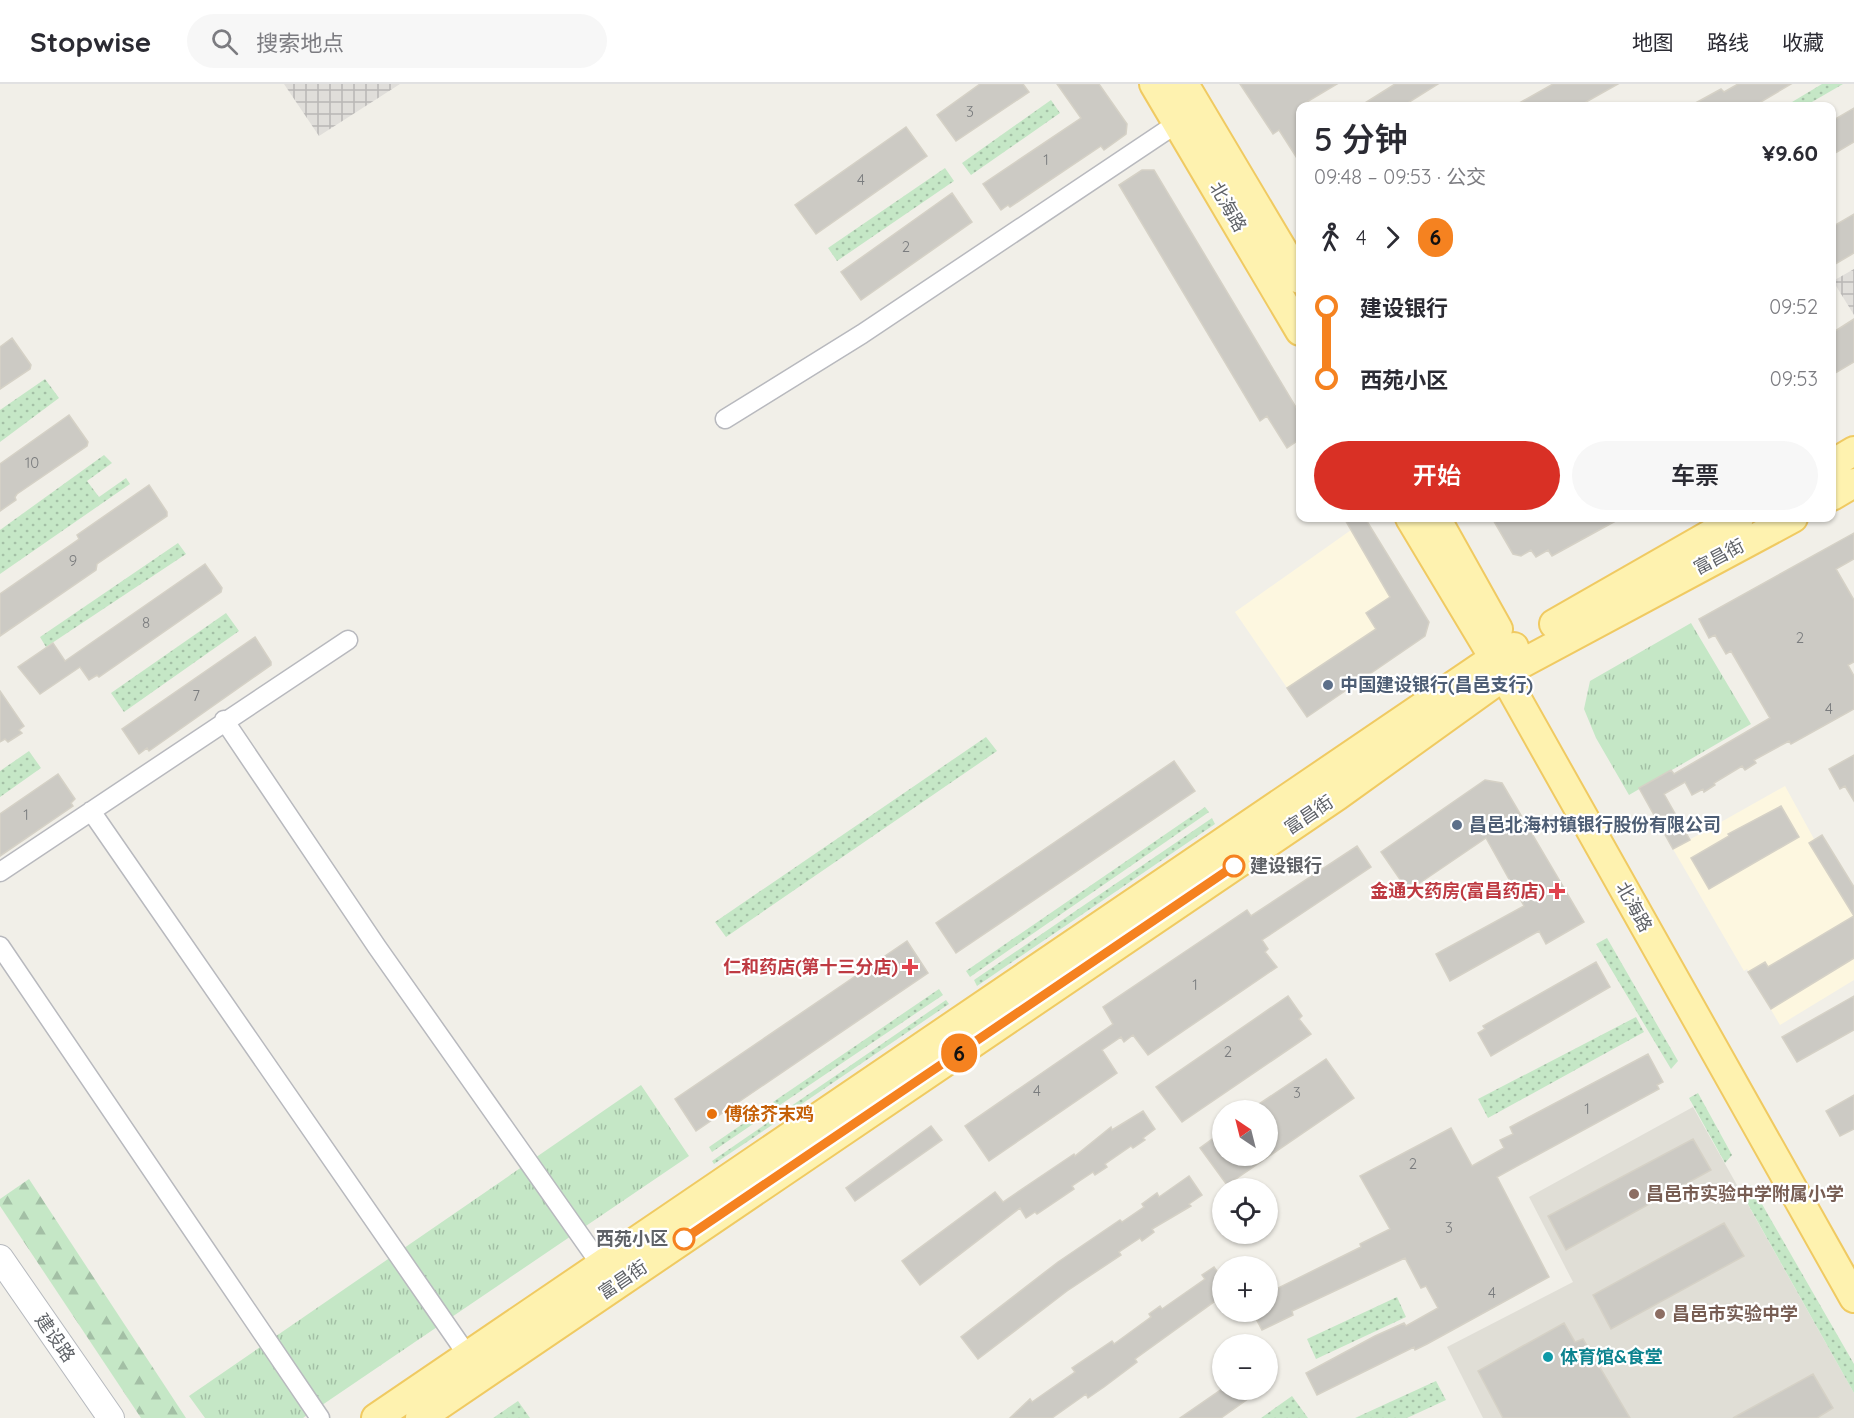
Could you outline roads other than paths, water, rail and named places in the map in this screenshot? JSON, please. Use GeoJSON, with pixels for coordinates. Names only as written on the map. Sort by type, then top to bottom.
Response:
{"type":"FeatureCollection","features":[{"type":"Feature","properties":{"kind":"main road","name":"北海路"},"geometry":{"type":"LineString","coordinates":[[1154,84],[1179,122],[1296,324]]}},
{"type":"Feature","properties":{"kind":"main road","name":"北海路"},"geometry":{"type":"LineString","coordinates":[[1184,84],[1296,272]]}},
{"type":"Feature","properties":{"kind":"main road"},"geometry":{"type":"LineString","coordinates":[[1836,462],[1854,452]]}},
{"type":"Feature","properties":{"kind":"main road"},"geometry":{"type":"LineString","coordinates":[[1836,494],[1854,483]]}},
{"type":"Feature","properties":{"kind":"main road","name":"北海路"},"geometry":{"type":"LineString","coordinates":[[1413,522],[1506,662],[1854,1257]]}},
{"type":"Feature","properties":{"kind":"main road","name":"北海路"},"geometry":{"type":"LineString","coordinates":[[1438,522],[1506,662],[1854,1298]]}},
{"type":"Feature","properties":{"kind":"main road","name":"富昌街"},"geometry":{"type":"LineString","coordinates":[[376,1418],[601,1265],[1506,662],[1733,522]]}},
{"type":"Feature","properties":{"kind":"main road","name":"富昌街"},"geometry":{"type":"LineString","coordinates":[[420,1418],[1337,796],[1506,662],[1785,522]]}},
{"type":"Feature","properties":{"kind":"street"},"geometry":{"type":"LineString","coordinates":[[725,419],[862,334],[1179,122]]}},
{"type":"Feature","properties":{"kind":"street"},"geometry":{"type":"LineString","coordinates":[[0,872],[348,640]]}},
{"type":"Feature","properties":{"kind":"street"},"geometry":{"type":"LineString","coordinates":[[225,720],[377,947],[601,1265]]}},
{"type":"Feature","properties":{"kind":"street"},"geometry":{"type":"LineString","coordinates":[[91,811],[468,1356]]}},
{"type":"Feature","properties":{"kind":"street"},"geometry":{"type":"LineString","coordinates":[[0,946],[320,1418]]}},
{"type":"Feature","properties":{"kind":"street","name":"建设路"},"geometry":{"type":"LineString","coordinates":[[0,1258],[111,1418]]}},
{"type":"Feature","properties":{"kind":"place","name":"中国建设银行(昌邑支行)"},"geometry":{"type":"Point","coordinates":[1328,685]}},
{"type":"Feature","properties":{"kind":"place","name":"昌邑北海村镇银行股份有限公司"},"geometry":{"type":"Point","coordinates":[1457,825]}},
{"type":"Feature","properties":{"kind":"place","name":"建设银行"},"geometry":{"type":"Point","coordinates":[1234,866]}},
{"type":"Feature","properties":{"kind":"place","name":"金通大药房(富昌药店)"},"geometry":{"type":"Point","coordinates":[1557,891]}},
{"type":"Feature","properties":{"kind":"place","name":"仁和药店(第十三分店)"},"geometry":{"type":"Point","coordinates":[910,967]}},
{"type":"Feature","properties":{"kind":"place","name":"傅徐芥末鸡"},"geometry":{"type":"Point","coordinates":[712,1114]}},
{"type":"Feature","properties":{"kind":"place","name":"昌邑市实验中学附属小学"},"geometry":{"type":"Point","coordinates":[1634,1194]}},
{"type":"Feature","properties":{"kind":"place","name":"西苑小区"},"geometry":{"type":"Point","coordinates":[684,1239]}},
{"type":"Feature","properties":{"kind":"place","name":"昌邑市实验中学"},"geometry":{"type":"Point","coordinates":[1660,1314]}},
{"type":"Feature","properties":{"kind":"place","name":"体育馆&食堂"},"geometry":{"type":"Point","coordinates":[1548,1357]}}]}
